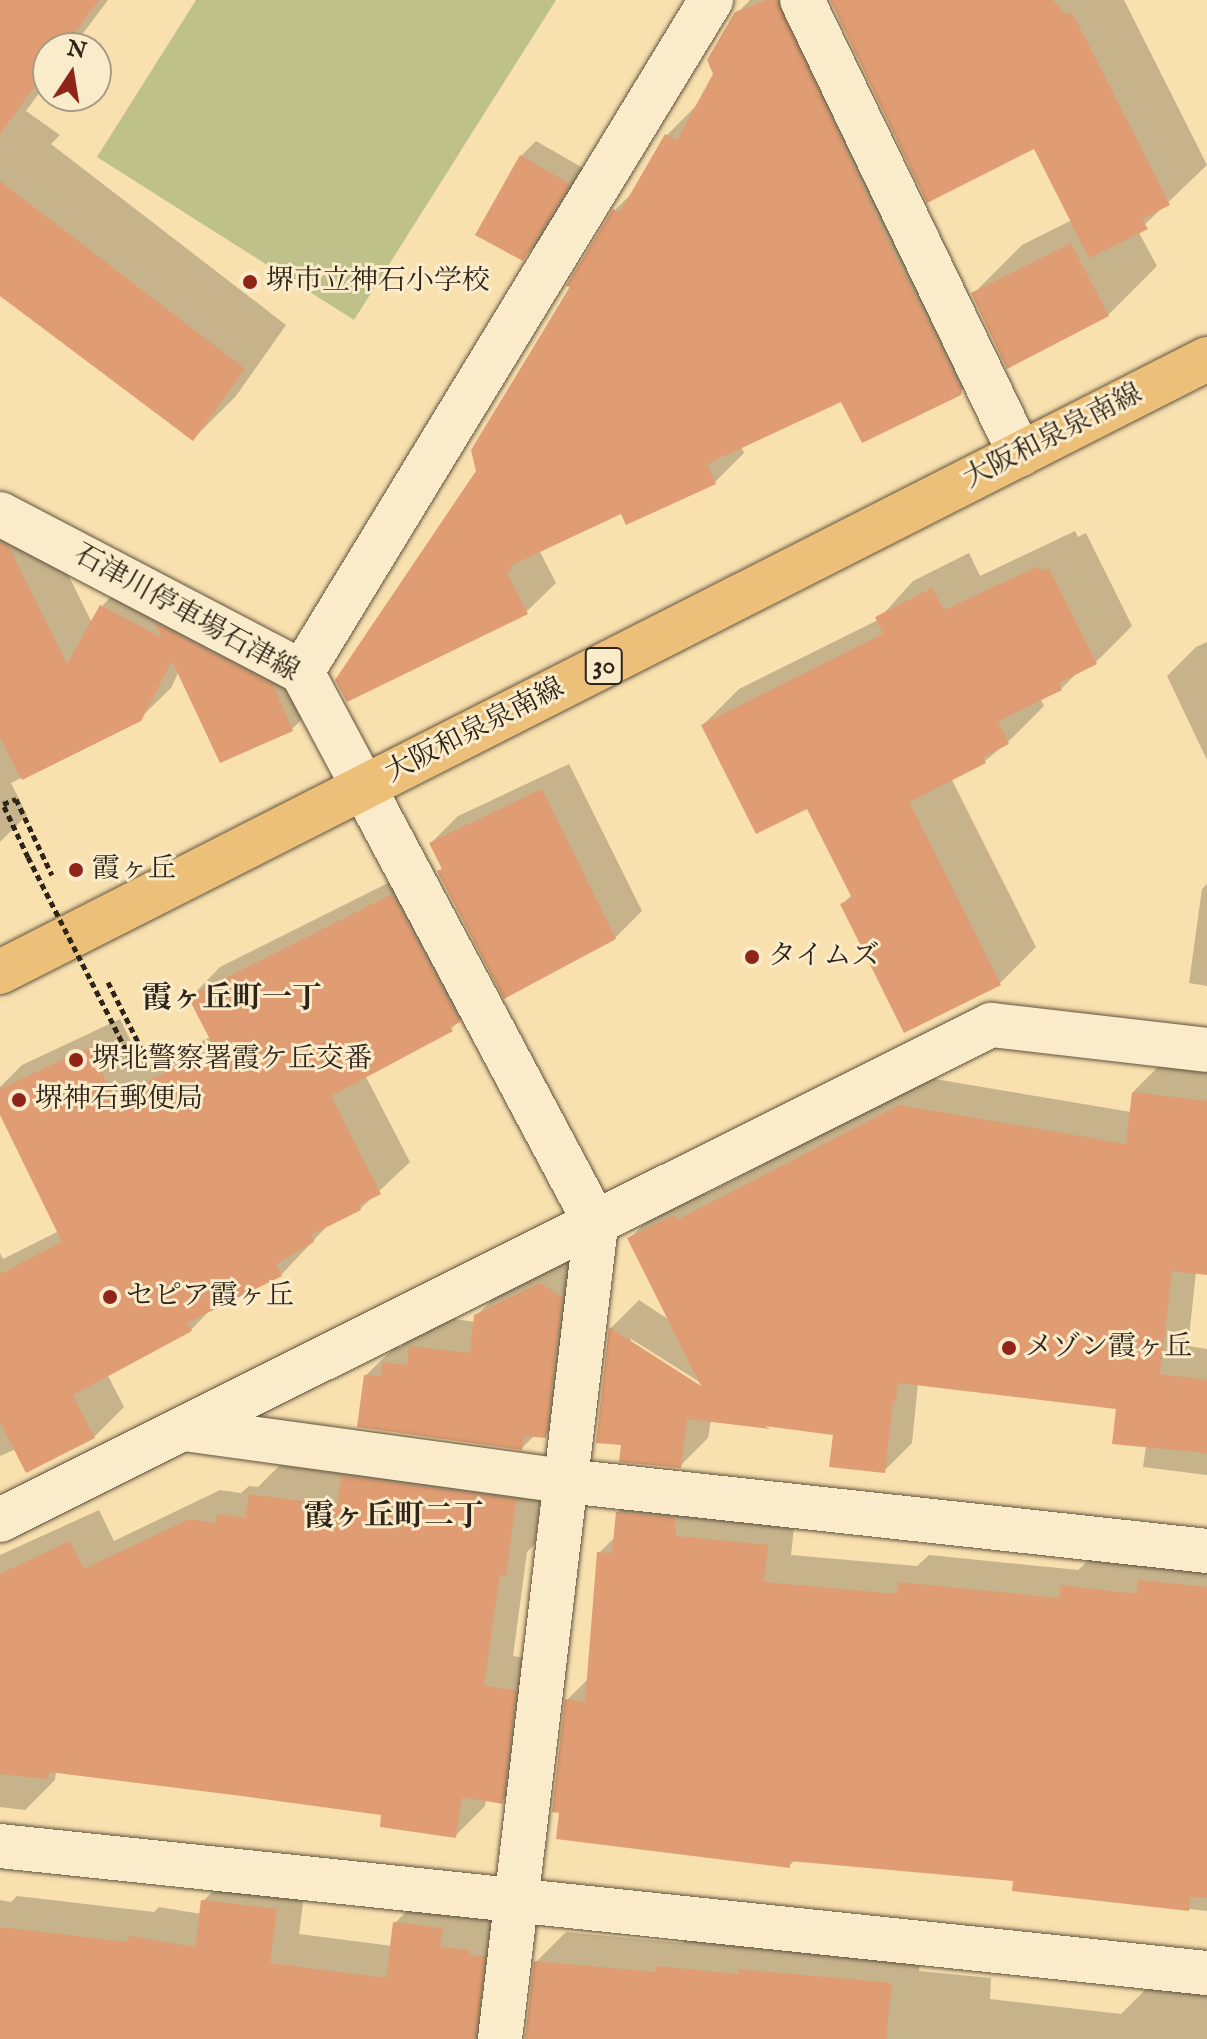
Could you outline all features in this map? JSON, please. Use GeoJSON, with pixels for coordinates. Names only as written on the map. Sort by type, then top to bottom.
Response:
{"type":"FeatureCollection","features":[{"type":"Feature","properties":{"kind":"main road","name":"大阪和泉泉南線"},"geometry":{"type":"LineString","coordinates":[[0,972],[1207,359]]}},
{"type":"Feature","properties":{"kind":"street"},"geometry":{"type":"LineString","coordinates":[[302,672],[711,0]]}},
{"type":"Feature","properties":{"kind":"street"},"geometry":{"type":"LineString","coordinates":[[802,0],[1020,454]]}},
{"type":"Feature","properties":{"kind":"street","name":"石津川停車場石津線"},"geometry":{"type":"LineString","coordinates":[[0,514],[302,672],[596,1225]]}},
{"type":"Feature","properties":{"kind":"street"},"geometry":{"type":"LineString","coordinates":[[0,1520],[596,1225],[991,1025],[1207,1050]]}},
{"type":"Feature","properties":{"kind":"street"},"geometry":{"type":"LineString","coordinates":[[500,2039],[596,1225]]}},
{"type":"Feature","properties":{"kind":"street"},"geometry":{"type":"LineString","coordinates":[[184,1429],[566,1481],[1207,1551]]}},
{"type":"Feature","properties":{"kind":"street"},"geometry":{"type":"LineString","coordinates":[[0,1846],[1207,1973]]}},
{"type":"Feature","properties":{"kind":"path"},"geometry":{"type":"LineString","coordinates":[[52,875],[16,799],[3,804],[135,1068],[148,1062],[108,982]]}},
{"type":"Feature","properties":{"kind":"green space"},"geometry":{"type":"Polygon","coordinates":[[[196,0],[556,0],[354,320],[97,157],[196,0]]]}},
{"type":"Feature","properties":{"kind":"building"},"geometry":{"type":"Polygon","coordinates":[[[0,0],[99,0],[75,32],[32,32],[32,91],[0,134],[0,0]]]}},
{"type":"Feature","properties":{"kind":"building"},"geometry":{"type":"Polygon","coordinates":[[[767,0],[777,0],[881,226],[962,391],[961,395],[862,443],[841,402],[707,464],[716,484],[626,525],[621,514],[510,566],[512,570],[507,573],[528,614],[347,702],[335,680],[476,471],[471,450],[570,287],[566,286],[613,209],[619,212],[627,200],[665,134],[677,140],[713,74],[707,60],[735,12],[767,0]]]}},
{"type":"Feature","properties":{"kind":"building"},"geometry":{"type":"Polygon","coordinates":[[[830,0],[1053,0],[1066,15],[1072,12],[1170,205],[1142,219],[1148,229],[1089,258],[1034,149],[927,203],[830,0]]]}},
{"type":"Feature","properties":{"kind":"building"},"geometry":{"type":"Polygon","coordinates":[[[520,155],[570,184],[523,261],[475,235],[520,155]]]}},
{"type":"Feature","properties":{"kind":"building"},"geometry":{"type":"Polygon","coordinates":[[[0,181],[245,369],[193,441],[0,296],[0,181]]]}},
{"type":"Feature","properties":{"kind":"building"},"geometry":{"type":"Polygon","coordinates":[[[1071,243],[1109,316],[1007,369],[971,293],[1071,243]]]}},
{"type":"Feature","properties":{"kind":"building"},"geometry":{"type":"Polygon","coordinates":[[[0,542],[9,547],[67,664],[100,605],[161,637],[155,623],[273,685],[293,731],[220,763],[172,661],[141,721],[22,780],[0,737],[0,542]]]}},
{"type":"Feature","properties":{"kind":"building"},"geometry":{"type":"Polygon","coordinates":[[[1039,566],[1041,571],[1049,568],[1097,664],[1059,683],[1062,690],[998,721],[1009,744],[983,757],[986,763],[909,802],[1001,985],[904,1033],[840,904],[852,898],[807,809],[756,834],[701,725],[883,634],[875,617],[932,588],[944,610],[1039,566]]]}},
{"type":"Feature","properties":{"kind":"building"},"geometry":{"type":"Polygon","coordinates":[[[542,789],[616,939],[504,999],[437,871],[442,869],[429,843],[542,789]]]}},
{"type":"Feature","properties":{"kind":"building"},"geometry":{"type":"Polygon","coordinates":[[[392,894],[460,1022],[450,1027],[453,1031],[331,1096],[381,1194],[359,1205],[361,1210],[311,1235],[314,1242],[276,1264],[282,1276],[187,1323],[192,1331],[73,1395],[95,1438],[26,1473],[0,1422],[0,1274],[62,1242],[0,1115],[0,1089],[90,1047],[114,1097],[215,1049],[188,997],[392,894]]]}},
{"type":"Feature","properties":{"kind":"building"},"geometry":{"type":"Polygon","coordinates":[[[1132,1092],[1207,1101],[1207,1275],[1172,1271],[1160,1374],[1207,1380],[1207,1453],[1112,1444],[1116,1409],[898,1383],[885,1473],[829,1467],[833,1435],[765,1426],[770,1429],[687,1419],[681,1468],[619,1462],[621,1445],[596,1443],[609,1327],[701,1386],[627,1238],[674,1215],[677,1220],[899,1105],[1126,1144],[1132,1092]]]}},
{"type":"Feature","properties":{"kind":"building"},"geometry":{"type":"Polygon","coordinates":[[[540,1283],[562,1297],[546,1438],[524,1436],[522,1450],[357,1427],[364,1375],[381,1376],[383,1362],[407,1365],[409,1346],[470,1353],[474,1315],[540,1283]]]}},
{"type":"Feature","properties":{"kind":"building"},"geometry":{"type":"Polygon","coordinates":[[[341,1476],[516,1499],[506,1576],[500,1575],[484,1685],[516,1691],[503,1804],[462,1797],[456,1838],[380,1827],[381,1815],[49,1772],[48,1779],[0,1774],[0,1574],[70,1541],[84,1569],[189,1519],[216,1523],[217,1514],[245,1518],[249,1494],[337,1506],[341,1476]]]}},
{"type":"Feature","properties":{"kind":"building"},"geometry":{"type":"Polygon","coordinates":[[[616,1512],[675,1518],[676,1536],[768,1545],[764,1582],[897,1594],[899,1582],[1059,1598],[1061,1585],[1137,1594],[1138,1580],[1207,1587],[1207,1898],[1190,1897],[1189,1911],[1012,1891],[1013,1881],[790,1861],[790,1868],[556,1839],[559,1813],[552,1812],[565,1699],[585,1702],[597,1552],[612,1553],[616,1512]]]}},
{"type":"Feature","properties":{"kind":"building"},"geometry":{"type":"Polygon","coordinates":[[[201,1900],[277,1909],[270,1963],[386,1978],[393,1922],[443,1928],[440,1947],[470,1950],[470,1955],[485,1956],[476,2039],[0,2039],[0,1927],[127,1942],[128,1936],[195,1947],[201,1900]]]}},
{"type":"Feature","properties":{"kind":"building"},"geometry":{"type":"Polygon","coordinates":[[[534,1961],[656,1972],[656,1966],[738,1974],[738,1969],[892,1983],[886,2039],[525,2039],[534,1961]]]}},
{"type":"Feature","properties":{"kind":"place","name":"堺市立神石小学校"},"geometry":{"type":"Point","coordinates":[250,282]}},
{"type":"Feature","properties":{"kind":"place","name":"霞ヶ丘"},"geometry":{"type":"Point","coordinates":[76,870]}},
{"type":"Feature","properties":{"kind":"place","name":"タイムズ"},"geometry":{"type":"Point","coordinates":[752,957]}},
{"type":"Feature","properties":{"kind":"place","name":"堺北警察署霞ケ丘交番"},"geometry":{"type":"Point","coordinates":[76,1060]}},
{"type":"Feature","properties":{"kind":"place","name":"堺神石郵便局"},"geometry":{"type":"Point","coordinates":[19,1100]}},
{"type":"Feature","properties":{"kind":"place","name":"セピア霞ヶ丘"},"geometry":{"type":"Point","coordinates":[110,1297]}},
{"type":"Feature","properties":{"kind":"place","name":"メゾン霞ヶ丘"},"geometry":{"type":"Point","coordinates":[1009,1348]}},
{"type":"Feature","properties":{"kind":"district","name":"霞ヶ丘町一丁"},"geometry":{"type":"Point","coordinates":[232,999]}},
{"type":"Feature","properties":{"kind":"district","name":"霞ヶ丘町二丁"},"geometry":{"type":"Point","coordinates":[394,1517]}}]}
